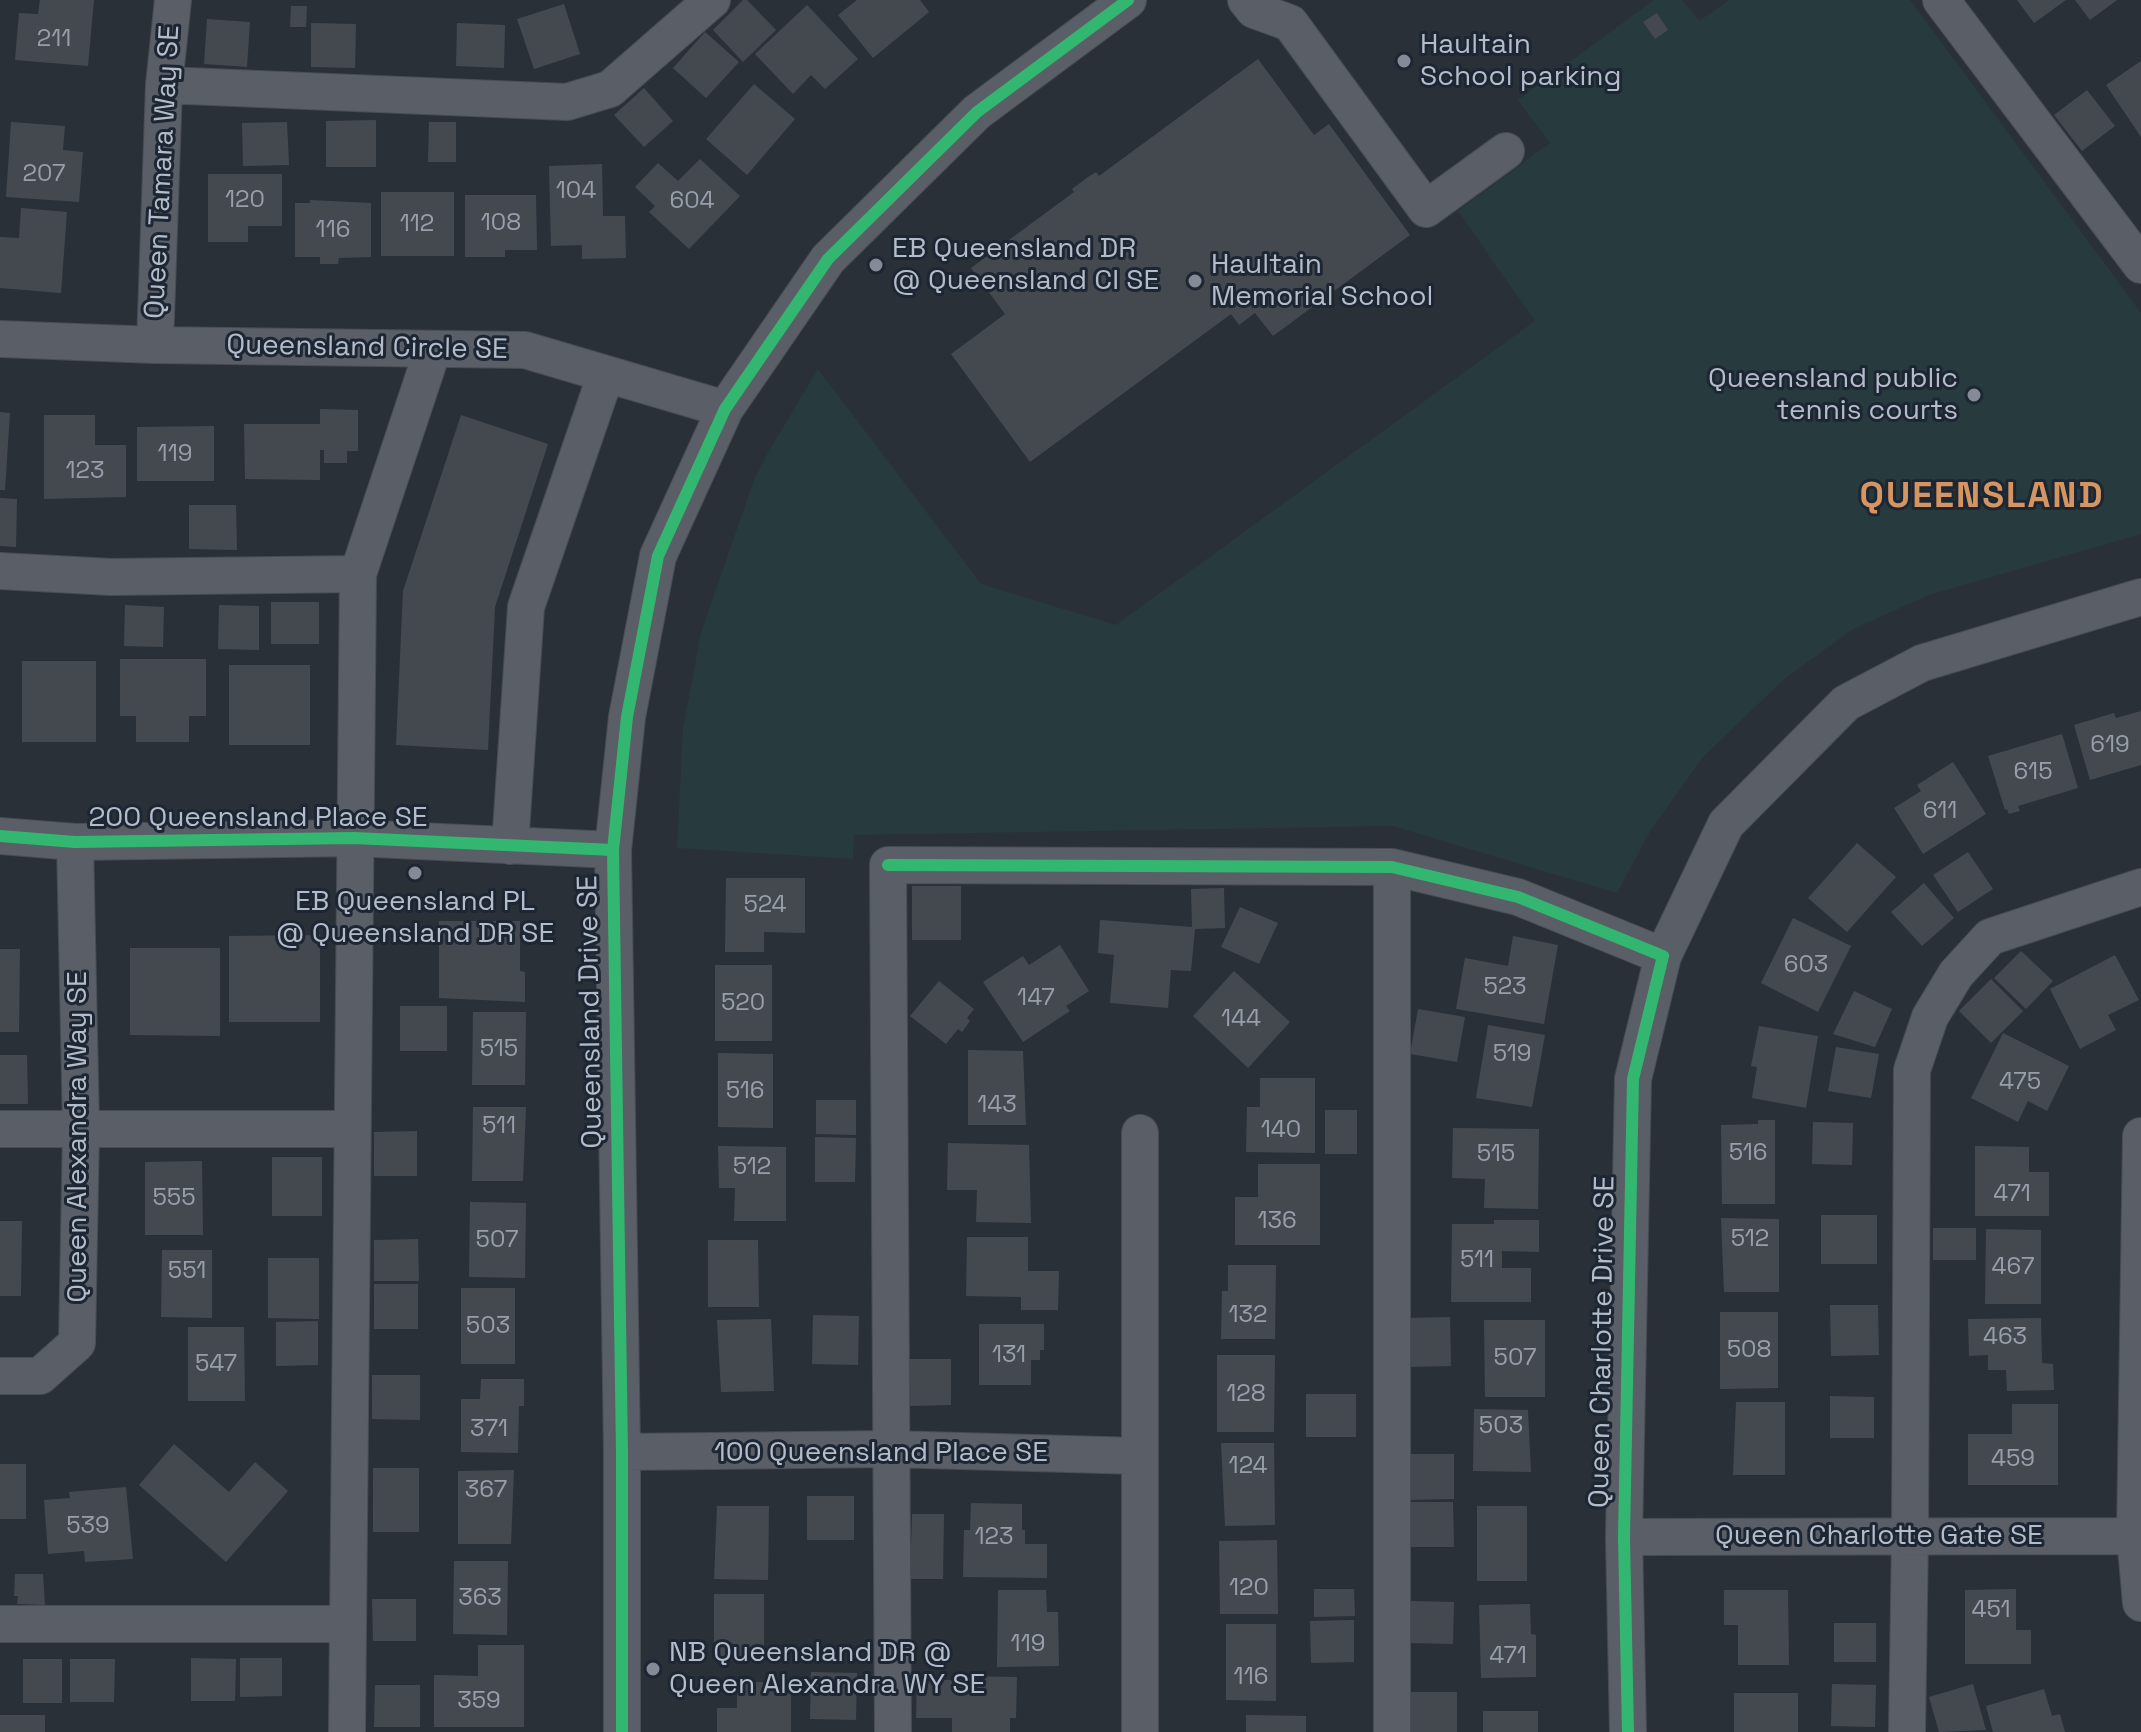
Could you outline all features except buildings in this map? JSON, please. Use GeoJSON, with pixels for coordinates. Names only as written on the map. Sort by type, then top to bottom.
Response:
{"type":"FeatureCollection","features":[{"type":"Feature","properties":{"kind":"street","name":"Queen Tamara Way SE"},"geometry":{"type":"LineString","coordinates":[[155,345],[164,85],[173,0]]}},
{"type":"Feature","properties":{"kind":"street"},"geometry":{"type":"LineString","coordinates":[[164,85],[567,102],[610,89],[712,0]]}},
{"type":"Feature","properties":{"kind":"street","name":"Queensland Drive SE"},"geometry":{"type":"LineString","coordinates":[[622,1732],[622,1452],[613,850],[627,717],[658,556],[725,409],[828,259],[977,112],[1128,0]]}},
{"type":"Feature","properties":{"kind":"street"},"geometry":{"type":"LineString","coordinates":[[1246,0],[1254,10],[1290,23],[1426,209],[1506,151]]}},
{"type":"Feature","properties":{"kind":"street"},"geometry":{"type":"LineString","coordinates":[[1941,0],[2141,265]]}},
{"type":"Feature","properties":{"kind":"street","name":"Queensland Circle SE"},"geometry":{"type":"LineString","coordinates":[[0,339],[155,345],[525,350],[725,409]]}},
{"type":"Feature","properties":{"kind":"street"},"geometry":{"type":"LineString","coordinates":[[347,1732],[358,574],[433,349]]}},
{"type":"Feature","properties":{"kind":"street"},"geometry":{"type":"LineString","coordinates":[[510,846],[526,607],[606,374]]}},
{"type":"Feature","properties":{"kind":"street"},"geometry":{"type":"LineString","coordinates":[[0,571],[111,577],[358,574]]}},
{"type":"Feature","properties":{"kind":"street","name":"Queen Charlotte Drive SE"},"geometry":{"type":"LineString","coordinates":[[1628,1732],[1624,1537],[1633,1079],[1663,956],[1726,824],[1846,703],[1922,663],[2141,597]]}},
{"type":"Feature","properties":{"kind":"street","name":"200 Queensland Place SE"},"geometry":{"type":"LineString","coordinates":[[0,836],[75,842],[354,838],[613,850]]}},
{"type":"Feature","properties":{"kind":"street","name":"Queen Alexandra Way SE"},"geometry":{"type":"LineString","coordinates":[[0,1376],[40,1376],[77,1343],[81,1129],[75,842]]}},
{"type":"Feature","properties":{"kind":"street"},"geometry":{"type":"LineString","coordinates":[[893,1732],[888,865],[1392,867],[1518,897],[1663,956]]}},
{"type":"Feature","properties":{"kind":"street"},"geometry":{"type":"LineString","coordinates":[[1392,867],[1392,1732]]}},
{"type":"Feature","properties":{"kind":"street"},"geometry":{"type":"LineString","coordinates":[[1907,1732],[1912,1070],[1930,1017],[1956,974],[1990,937],[2141,887]]}},
{"type":"Feature","properties":{"kind":"street"},"geometry":{"type":"LineString","coordinates":[[0,1129],[352,1129]]}},
{"type":"Feature","properties":{"kind":"street"},"geometry":{"type":"LineString","coordinates":[[1140,1133],[1140,1732]]}},
{"type":"Feature","properties":{"kind":"street"},"geometry":{"type":"LineString","coordinates":[[2141,1136],[2135,1536],[2141,1603]]}},
{"type":"Feature","properties":{"kind":"street","name":"100 Queensland Place SE"},"geometry":{"type":"LineString","coordinates":[[622,1452],[890,1449],[1139,1456]]}},
{"type":"Feature","properties":{"kind":"street","name":"Queen Charlotte Gate SE"},"geometry":{"type":"LineString","coordinates":[[1624,1537],[2135,1536]]}},
{"type":"Feature","properties":{"kind":"street"},"geometry":{"type":"LineString","coordinates":[[0,1624],[348,1624]]}},
{"type":"Feature","properties":{"kind":"green space"},"geometry":{"type":"Polygon","coordinates":[[[1654,0],[1682,0],[1699,21],[1730,0],[1910,0],[2141,313],[2141,534],[1929,595],[1853,629],[1784,679],[1702,758],[1649,833],[1617,893],[1393,826],[854,835],[853,859],[677,848],[683,729],[701,633],[754,480],[818,369],[981,584],[1116,625],[1535,321],[1458,211],[1550,143],[1518,100],[1654,0]]]}},
{"type":"Feature","properties":{"kind":"cycle path"},"geometry":{"type":"LineString","coordinates":[[622,1732],[622,1452],[613,850],[627,717],[658,556],[725,409],[828,259],[977,112],[1128,0]]}},
{"type":"Feature","properties":{"kind":"cycle path"},"geometry":{"type":"LineString","coordinates":[[0,836],[75,842],[354,838],[613,850]]}},
{"type":"Feature","properties":{"kind":"cycle path"},"geometry":{"type":"LineString","coordinates":[[888,865],[1392,867],[1518,897],[1663,956],[1633,1079],[1624,1537],[1628,1732]]}},
{"type":"Feature","properties":{"kind":"place","name":"Haultain School parking"},"geometry":{"type":"Point","coordinates":[1404,61]}},
{"type":"Feature","properties":{"kind":"place","name":"EB Queensland DR @ Queensland CI SE"},"geometry":{"type":"Point","coordinates":[876,265]}},
{"type":"Feature","properties":{"kind":"place","name":"Haultain Memorial School"},"geometry":{"type":"Point","coordinates":[1195,281]}},
{"type":"Feature","properties":{"kind":"place","name":"Queensland public tennis courts"},"geometry":{"type":"Point","coordinates":[1974,395]}},
{"type":"Feature","properties":{"kind":"place","name":"EB Queensland PL @ Queensland DR SE"},"geometry":{"type":"Point","coordinates":[415,873]}},
{"type":"Feature","properties":{"kind":"place","name":"NB Queensland DR @ Queen Alexandra WY SE"},"geometry":{"type":"Point","coordinates":[653,1669]}},
{"type":"Feature","properties":{"kind":"district","name":"QUEENSLAND"},"geometry":{"type":"Point","coordinates":[1982,497]}}]}
